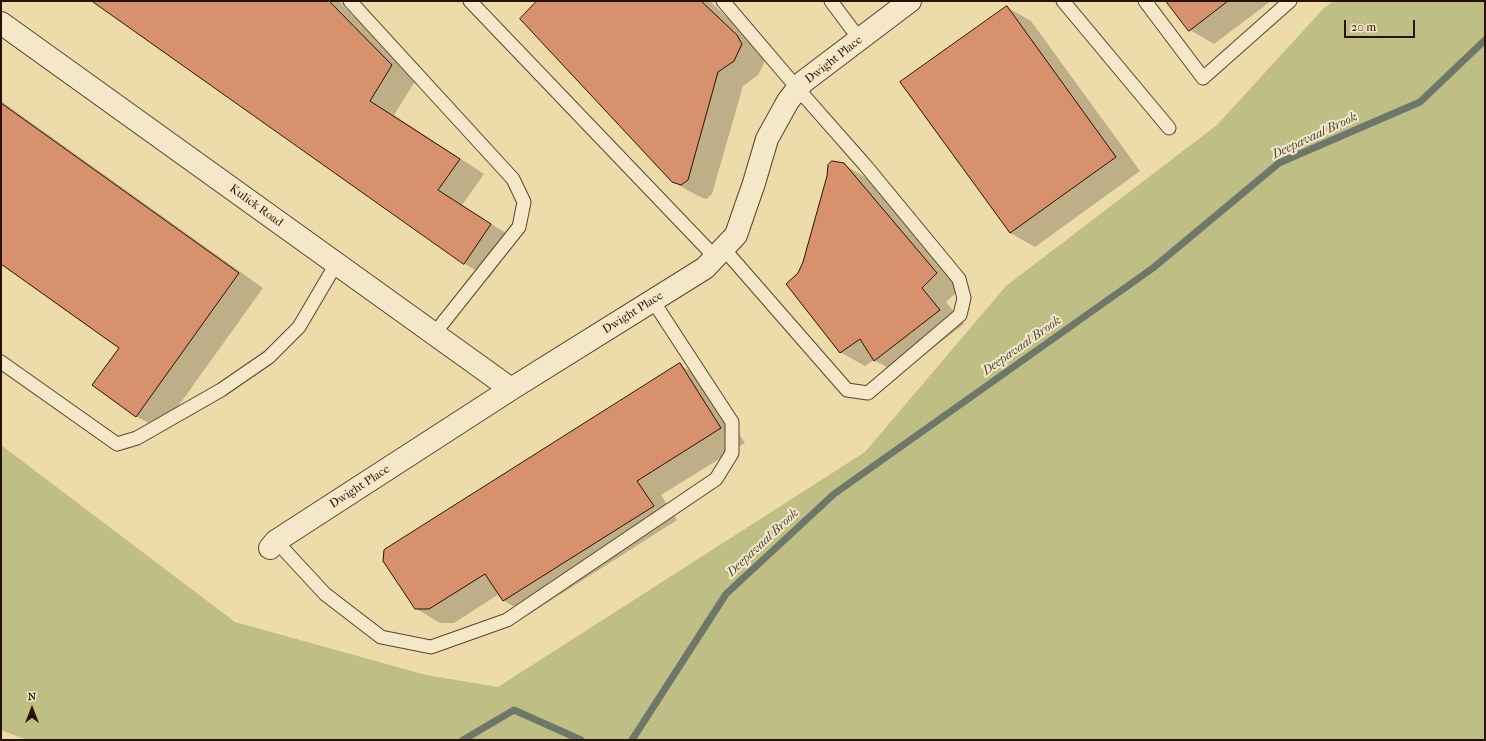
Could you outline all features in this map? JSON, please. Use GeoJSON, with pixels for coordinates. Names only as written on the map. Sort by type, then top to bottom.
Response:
{"type":"FeatureCollection","features":[{"type":"Feature","properties":{"kind":"street","name":"Dwight Place"},"geometry":{"type":"LineString","coordinates":[[273,545],[511,389],[704,268],[736,235],[767,140],[788,101],[803,82],[910,1]]}},
{"type":"Feature","properties":{"kind":"street","name":"Kulick Road"},"geometry":{"type":"LineString","coordinates":[[1,23],[511,389]]}},
{"type":"Feature","properties":{"kind":"lane"},"geometry":{"type":"LineString","coordinates":[[350,1],[513,179],[524,202],[519,227],[434,334]]}},
{"type":"Feature","properties":{"kind":"lane"},"geometry":{"type":"LineString","coordinates":[[470,1],[719,253],[846,390],[868,393],[960,315],[964,298],[959,279],[865,165],[723,1]]}},
{"type":"Feature","properties":{"kind":"lane"},"geometry":{"type":"LineString","coordinates":[[830,1],[860,40]]}},
{"type":"Feature","properties":{"kind":"lane"},"geometry":{"type":"LineString","coordinates":[[1062,1],[1169,128]]}},
{"type":"Feature","properties":{"kind":"lane"},"geometry":{"type":"LineString","coordinates":[[1145,1],[1203,78],[1290,1]]}},
{"type":"Feature","properties":{"kind":"lane"},"geometry":{"type":"LineString","coordinates":[[1,362],[117,444],[137,438],[221,390],[269,357],[300,327],[336,264]]}},
{"type":"Feature","properties":{"kind":"lane"},"geometry":{"type":"LineString","coordinates":[[273,545],[325,594],[382,637],[431,647],[507,620],[716,479],[732,453],[732,422],[653,301]]}},
{"type":"Feature","properties":{"kind":"green space"},"geometry":{"type":"Polygon","coordinates":[[[1334,1],[1485,1],[1485,740],[27,740],[1,730],[1,445],[235,622],[426,675],[498,687],[865,452],[1006,286],[1217,125],[1324,8],[1334,1]]]}},
{"type":"Feature","properties":{"kind":"building"},"geometry":{"type":"Polygon","coordinates":[[[92,1],[329,1],[392,65],[370,101],[460,159],[438,190],[491,224],[464,264],[92,1]]]}},
{"type":"Feature","properties":{"kind":"building"},"geometry":{"type":"Polygon","coordinates":[[[537,1],[701,1],[737,35],[742,44],[734,61],[718,72],[688,180],[681,185],[672,182],[520,19],[537,1]]]}},
{"type":"Feature","properties":{"kind":"building"},"geometry":{"type":"Polygon","coordinates":[[[1166,1],[1228,1],[1189,31],[1166,1]]]}},
{"type":"Feature","properties":{"kind":"building"},"geometry":{"type":"Polygon","coordinates":[[[1007,6],[1116,157],[1010,233],[900,82],[1007,6]]]}},
{"type":"Feature","properties":{"kind":"building"},"geometry":{"type":"Polygon","coordinates":[[[1,103],[239,273],[136,417],[92,385],[119,348],[1,264],[1,103]]]}},
{"type":"Feature","properties":{"kind":"building"},"geometry":{"type":"Polygon","coordinates":[[[832,161],[844,163],[937,273],[922,288],[940,310],[874,361],[860,339],[840,353],[786,284],[798,273],[803,262],[827,176],[828,165],[832,161]]]}},
{"type":"Feature","properties":{"kind":"building"},"geometry":{"type":"Polygon","coordinates":[[[680,363],[721,428],[637,481],[654,506],[503,601],[485,574],[429,609],[415,609],[383,561],[384,550],[680,363]]]}},
{"type":"Feature","properties":{"kind":"waterway","name":"Deepavaal Brook"},"geometry":{"type":"LineString","coordinates":[[632,740],[726,594],[834,494],[1153,268],[1279,163],[1420,102],[1485,40]]}},
{"type":"Feature","properties":{"kind":"waterway","name":"Deepavaal Brook"},"geometry":{"type":"LineString","coordinates":[[463,740],[514,710],[581,740]]}}]}
